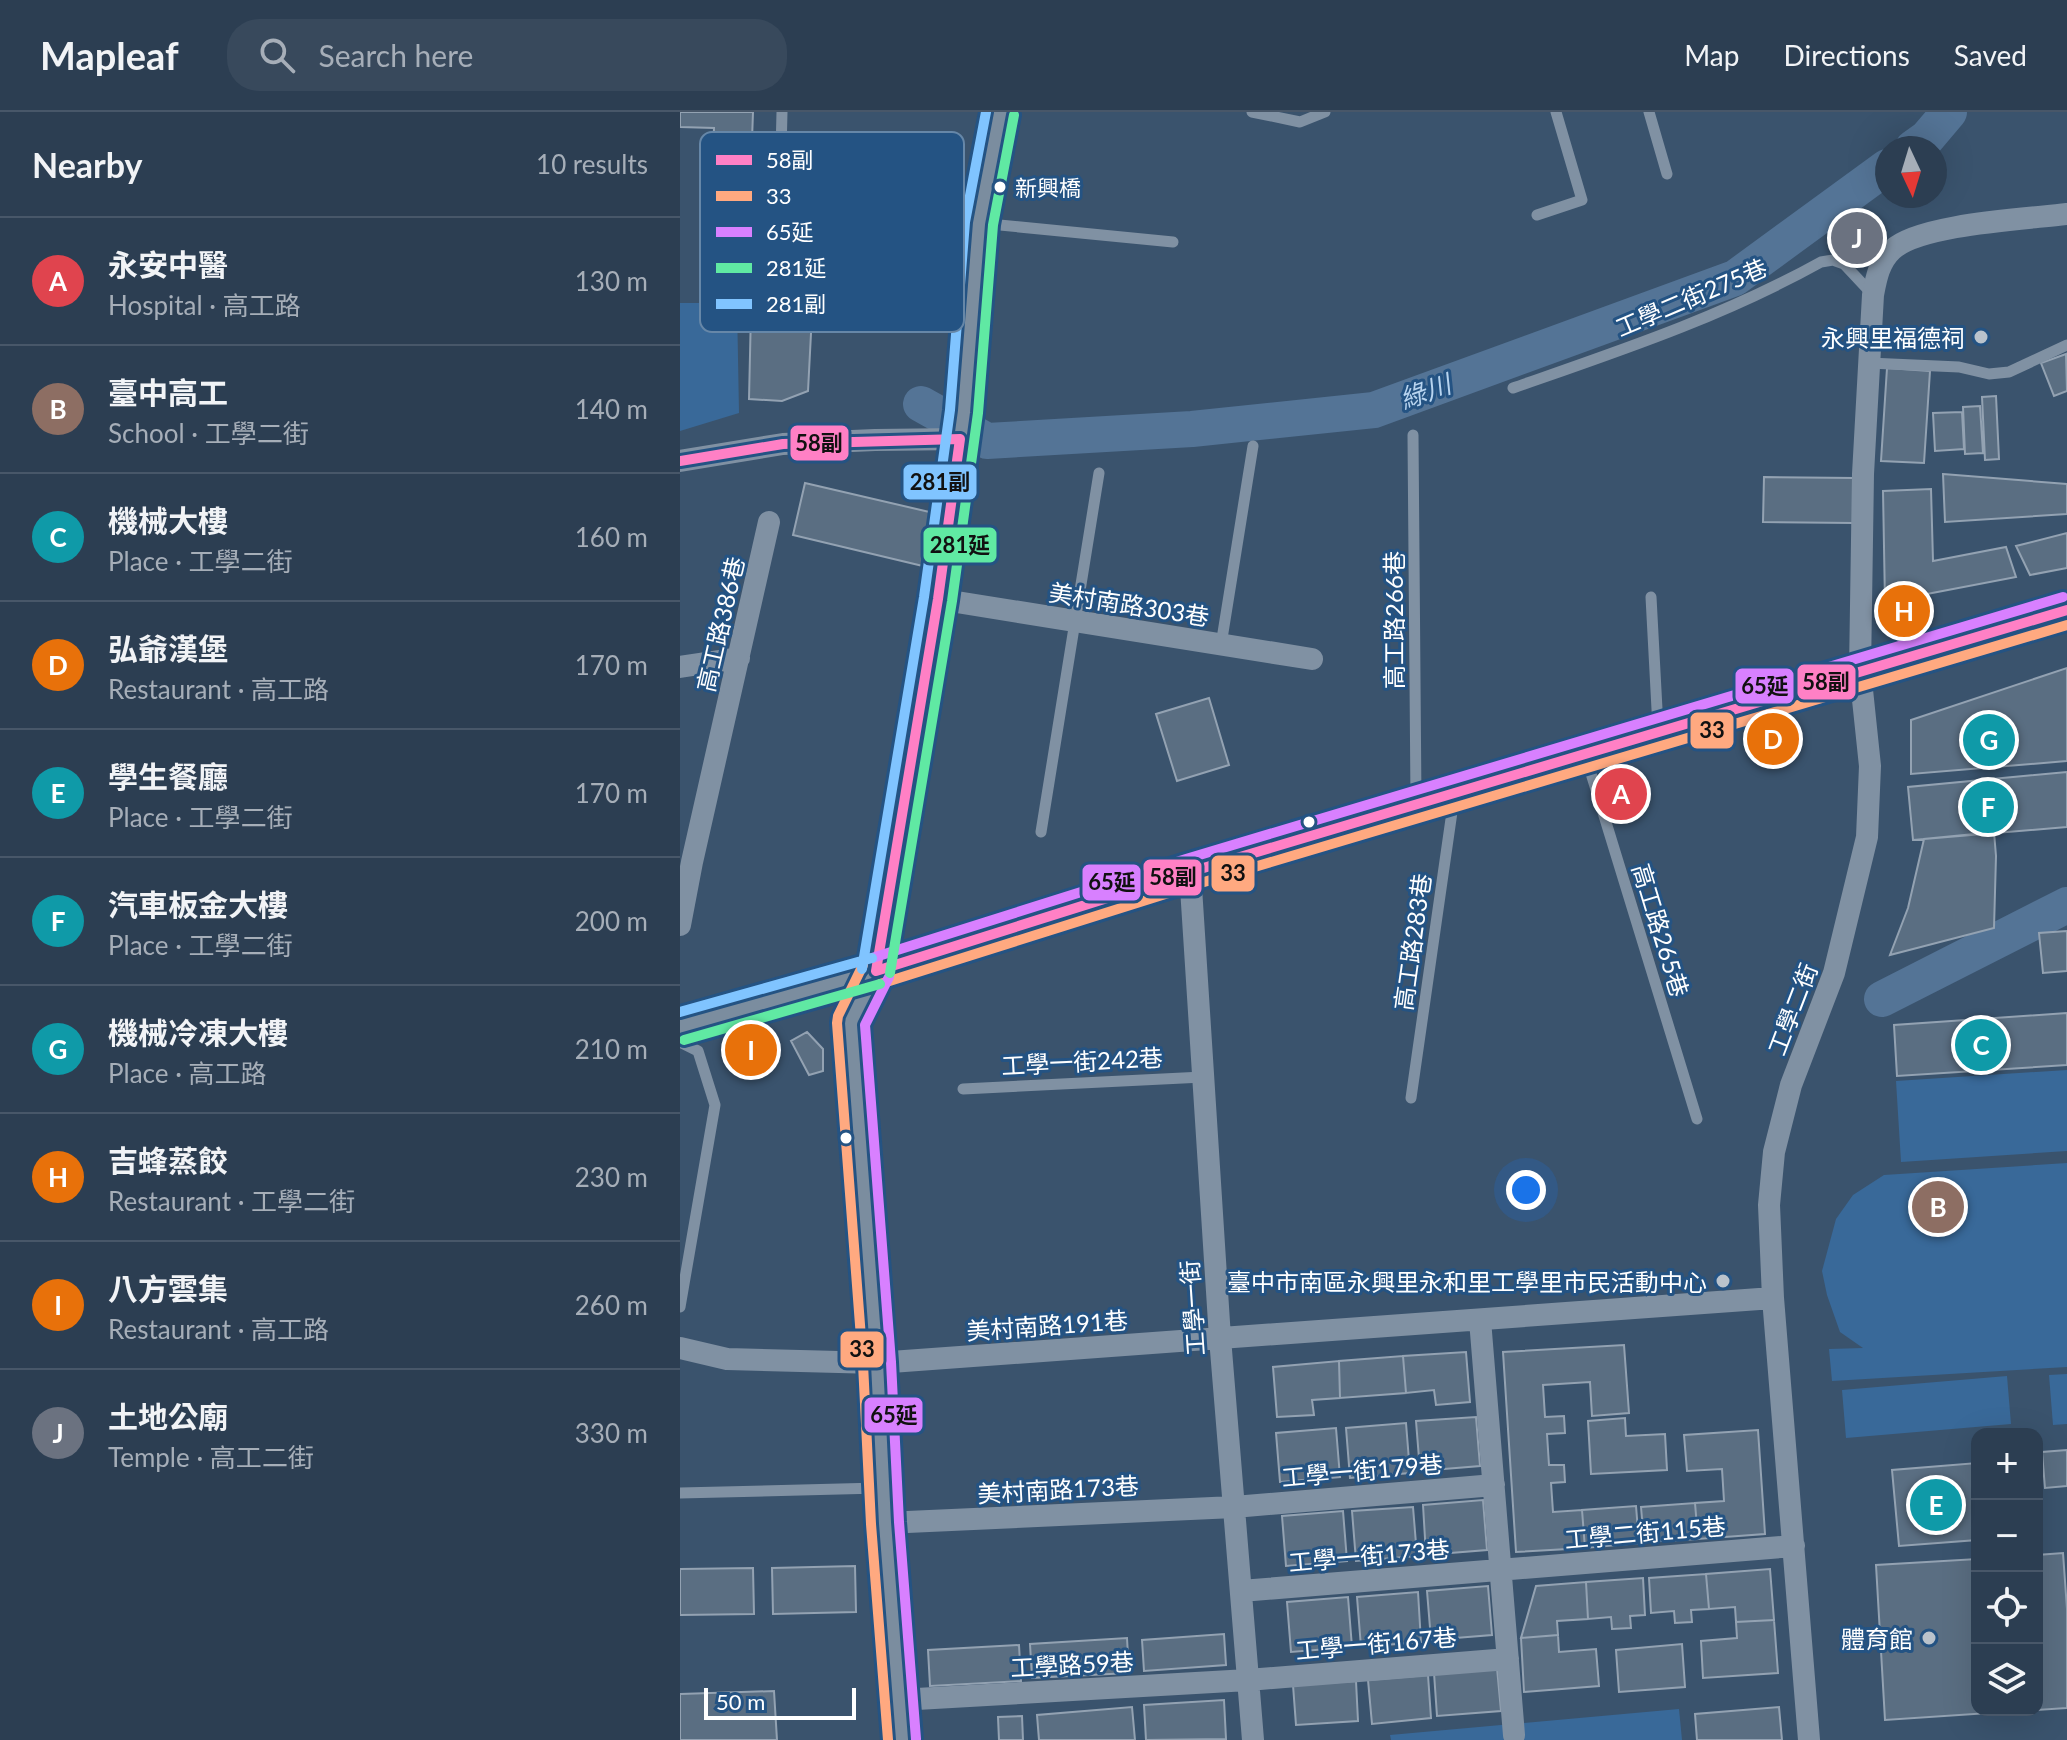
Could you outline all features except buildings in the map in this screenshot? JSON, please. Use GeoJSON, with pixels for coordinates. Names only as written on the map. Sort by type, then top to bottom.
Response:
{"type":"FeatureCollection","features":[{"type":"Feature","properties":{"kind":"street"},"geometry":{"type":"LineString","coordinates":[[902,1740],[851,1022],[876,971],[938,599],[964,402],[979,223],[1000,112]]}},
{"type":"Feature","properties":{"kind":"street","name":"工學二街"},"geometry":{"type":"LineString","coordinates":[[1809,1740],[1773,1298],[1769,1205],[1774,1152],[1791,1085],[1834,973],[1867,837],[1870,766],[1860,671],[1863,474],[1873,295],[1878,271],[1891,251],[1906,240],[1968,226],[2067,214]]}},
{"type":"Feature","properties":{"kind":"street"},"geometry":{"type":"LineString","coordinates":[[680,461],[783,444],[958,450]]}},
{"type":"Feature","properties":{"kind":"street","name":"高工路386巷"},"geometry":{"type":"LineString","coordinates":[[680,925],[686,863],[739,658],[769,522]]}},
{"type":"Feature","properties":{"kind":"street","name":"美村南路303巷"},"geometry":{"type":"LineString","coordinates":[[938,599],[1312,659]]}},
{"type":"Feature","properties":{"kind":"street"},"geometry":{"type":"LineString","coordinates":[[680,1027],[876,971],[1190,872],[2067,610]]}},
{"type":"Feature","properties":{"kind":"street"},"geometry":{"type":"LineString","coordinates":[[680,667],[739,658]]}},
{"type":"Feature","properties":{"kind":"street","name":"工學一街"},"geometry":{"type":"LineString","coordinates":[[1190,872],[1220,1338],[1253,1740]]}},
{"type":"Feature","properties":{"kind":"street","name":"美村南路191巷"},"geometry":{"type":"LineString","coordinates":[[680,1348],[727,1359],[877,1363],[1773,1298]]}},
{"type":"Feature","properties":{"kind":"street"},"geometry":{"type":"LineString","coordinates":[[1480,1320],[1514,1735]]}},
{"type":"Feature","properties":{"kind":"street","name":"工學一街179巷"},"geometry":{"type":"LineString","coordinates":[[1234,1507],[1494,1485]]}},
{"type":"Feature","properties":{"kind":"street","name":"美村南路173巷"},"geometry":{"type":"LineString","coordinates":[[885,1523],[1234,1507]]}},
{"type":"Feature","properties":{"kind":"street","name":"工學二街115巷"},"geometry":{"type":"LineString","coordinates":[[1500,1570],[1794,1546]]}},
{"type":"Feature","properties":{"kind":"street","name":"工學一街173巷"},"geometry":{"type":"LineString","coordinates":[[1241,1591],[1500,1570]]}},
{"type":"Feature","properties":{"kind":"street","name":"工學一街167巷"},"geometry":{"type":"LineString","coordinates":[[1248,1680],[1508,1659]]}},
{"type":"Feature","properties":{"kind":"street","name":"工學路59巷"},"geometry":{"type":"LineString","coordinates":[[899,1700],[1248,1680]]}},
{"type":"Feature","properties":{"kind":"lane"},"geometry":{"type":"LineString","coordinates":[[782,112],[782,132]]}},
{"type":"Feature","properties":{"kind":"lane"},"geometry":{"type":"LineString","coordinates":[[1252,112],[1300,122],[1325,112]]}},
{"type":"Feature","properties":{"kind":"lane"},"geometry":{"type":"LineString","coordinates":[[1537,215],[1582,200],[1556,112]]}},
{"type":"Feature","properties":{"kind":"lane"},"geometry":{"type":"LineString","coordinates":[[1649,112],[1667,174]]}},
{"type":"Feature","properties":{"kind":"lane"},"geometry":{"type":"LineString","coordinates":[[964,220],[1173,242]]}},
{"type":"Feature","properties":{"kind":"lane","name":"工學二街275巷"},"geometry":{"type":"LineString","coordinates":[[1513,388],[1658,338],[1741,304],[1821,262],[1833,260],[1844,264],[1873,295]]}},
{"type":"Feature","properties":{"kind":"lane"},"geometry":{"type":"LineString","coordinates":[[1869,363],[1959,367],[1989,374],[2009,372],[2067,345]]}},
{"type":"Feature","properties":{"kind":"lane","name":"高工路266巷"},"geometry":{"type":"LineString","coordinates":[[1413,435],[1416,805]]}},
{"type":"Feature","properties":{"kind":"lane"},"geometry":{"type":"LineString","coordinates":[[1221,645],[1253,446]]}},
{"type":"Feature","properties":{"kind":"lane"},"geometry":{"type":"LineString","coordinates":[[1041,832],[1099,473]]}},
{"type":"Feature","properties":{"kind":"lane"},"geometry":{"type":"LineString","coordinates":[[1651,597],[1658,731]]}},
{"type":"Feature","properties":{"kind":"lane","name":"高工路265巷"},"geometry":{"type":"LineString","coordinates":[[1584,753],[1697,1119]]}},
{"type":"Feature","properties":{"kind":"lane","name":"高工路283巷"},"geometry":{"type":"LineString","coordinates":[[1411,1098],[1455,793]]}},
{"type":"Feature","properties":{"kind":"lane"},"geometry":{"type":"LineString","coordinates":[[680,1042],[698,1051],[715,1105],[680,1307]]}},
{"type":"Feature","properties":{"kind":"lane","name":"工學一街242巷"},"geometry":{"type":"LineString","coordinates":[[963,1089],[1203,1077]]}},
{"type":"Feature","properties":{"kind":"lane"},"geometry":{"type":"LineString","coordinates":[[680,1493],[883,1488]]}},
{"type":"Feature","properties":{"kind":"shaded area"},"geometry":{"type":"Polygon","coordinates":[[[680,303],[700,303],[700,332],[738,332],[739,413],[680,431],[680,303]]]}},
{"type":"Feature","properties":{"kind":"shaded area"},"geometry":{"type":"Polygon","coordinates":[[[2067,1070],[2067,1151],[1901,1162],[1896,1081],[2067,1070]]]}},
{"type":"Feature","properties":{"kind":"shaded area"},"geometry":{"type":"Polygon","coordinates":[[[2067,1163],[2067,1367],[1832,1381],[1829,1349],[1863,1348],[1840,1332],[1822,1271],[1836,1219],[1853,1195],[1884,1175],[2067,1163]]]}},
{"type":"Feature","properties":{"kind":"shaded area"},"geometry":{"type":"Polygon","coordinates":[[[2067,1374],[2067,1424],[2053,1425],[2049,1375],[2067,1374]]]}},
{"type":"Feature","properties":{"kind":"shaded area"},"geometry":{"type":"Polygon","coordinates":[[[2007,1376],[2011,1424],[1846,1438],[1842,1390],[2007,1376]]]}},
{"type":"Feature","properties":{"kind":"shaded area"},"geometry":{"type":"Polygon","coordinates":[[[1679,1709],[1682,1740],[1391,1740],[1390,1735],[1679,1709]]]}},
{"type":"Feature","properties":{"kind":"waterway","name":"綠川"},"geometry":{"type":"LineString","coordinates":[[1929,136],[1949,112]]}},
{"type":"Feature","properties":{"kind":"waterway","name":"綠川"},"geometry":{"type":"LineString","coordinates":[[921,404],[987,441],[1192,429],[1374,410],[1735,278],[1875,176]]}},
{"type":"Feature","properties":{"kind":"waterway"},"geometry":{"type":"LineString","coordinates":[[1882,999],[2067,905]]}},
{"type":"Feature","properties":{"kind":"transit line","name":"281副"},"geometry":{"type":"LineString","coordinates":[[964,235],[986,112]]}},
{"type":"Feature","properties":{"kind":"transit line","name":"281延"},"geometry":{"type":"LineString","coordinates":[[890,973],[952,601],[978,413],[993,225],[1014,115]]}},
{"type":"Feature","properties":{"kind":"transit line","name":"281副"},"geometry":{"type":"LineString","coordinates":[[862,969],[924,597],[950,410],[956,332]]}},
{"type":"Feature","properties":{"kind":"transit line","name":"58副"},"geometry":{"type":"LineString","coordinates":[[680,461],[783,444],[960,439]]}},
{"type":"Feature","properties":{"kind":"transit line","name":"58副"},"geometry":{"type":"LineString","coordinates":[[876,971],[938,599],[960,439]]}},
{"type":"Feature","properties":{"kind":"transit line","name":"65延"},"geometry":{"type":"LineString","coordinates":[[872,958],[1186,859],[2063,597]]}},
{"type":"Feature","properties":{"kind":"transit line","name":"58副"},"geometry":{"type":"LineString","coordinates":[[876,971],[1190,872],[2067,610]]}},
{"type":"Feature","properties":{"kind":"transit line","name":"33"},"geometry":{"type":"LineString","coordinates":[[880,984],[1194,885],[2067,625]]}},
{"type":"Feature","properties":{"kind":"transit line","name":"281副"},"geometry":{"type":"LineString","coordinates":[[680,1012],[872,958]]}},
{"type":"Feature","properties":{"kind":"transit line","name":"33"},"geometry":{"type":"LineString","coordinates":[[863,965],[837,1023],[888,1740]]}},
{"type":"Feature","properties":{"kind":"transit line","name":"65延"},"geometry":{"type":"LineString","coordinates":[[889,977],[865,1025],[916,1739]]}},
{"type":"Feature","properties":{"kind":"transit line","name":"281延"},"geometry":{"type":"LineString","coordinates":[[684,1040],[880,984]]}},
{"type":"Feature","properties":{"kind":"place","name":"新興橋"},"geometry":{"type":"Point","coordinates":[1000,187]}},
{"type":"Feature","properties":{"kind":"place","name":"土地公廟"},"geometry":{"type":"Point","coordinates":[1857,238]}},
{"type":"Feature","properties":{"kind":"place","name":"永興里福德祠"},"geometry":{"type":"Point","coordinates":[1981,337]}},
{"type":"Feature","properties":{"kind":"place","name":"吉蜂蒸餃"},"geometry":{"type":"Point","coordinates":[1904,611]}},
{"type":"Feature","properties":{"kind":"place","name":"弘爺漢堡"},"geometry":{"type":"Point","coordinates":[1773,739]}},
{"type":"Feature","properties":{"kind":"place","name":"機械冷凍大樓"},"geometry":{"type":"Point","coordinates":[1989,740]}},
{"type":"Feature","properties":{"kind":"place","name":"永安中醫"},"geometry":{"type":"Point","coordinates":[1621,794]}},
{"type":"Feature","properties":{"kind":"place","name":"汽車板金大樓"},"geometry":{"type":"Point","coordinates":[1988,807]}},
{"type":"Feature","properties":{"kind":"place","name":"機械大樓"},"geometry":{"type":"Point","coordinates":[1981,1045]}},
{"type":"Feature","properties":{"kind":"place","name":"八方雲集"},"geometry":{"type":"Point","coordinates":[751,1050]}},
{"type":"Feature","properties":{"kind":"place","name":"臺中高工"},"geometry":{"type":"Point","coordinates":[1938,1207]}},
{"type":"Feature","properties":{"kind":"place","name":"臺中市南區永興里永和里工學里市民活動中心"},"geometry":{"type":"Point","coordinates":[1723,1281]}},
{"type":"Feature","properties":{"kind":"place","name":"學生餐廳"},"geometry":{"type":"Point","coordinates":[1936,1505]}},
{"type":"Feature","properties":{"kind":"place","name":"體育館"},"geometry":{"type":"Point","coordinates":[1929,1638]}}]}
